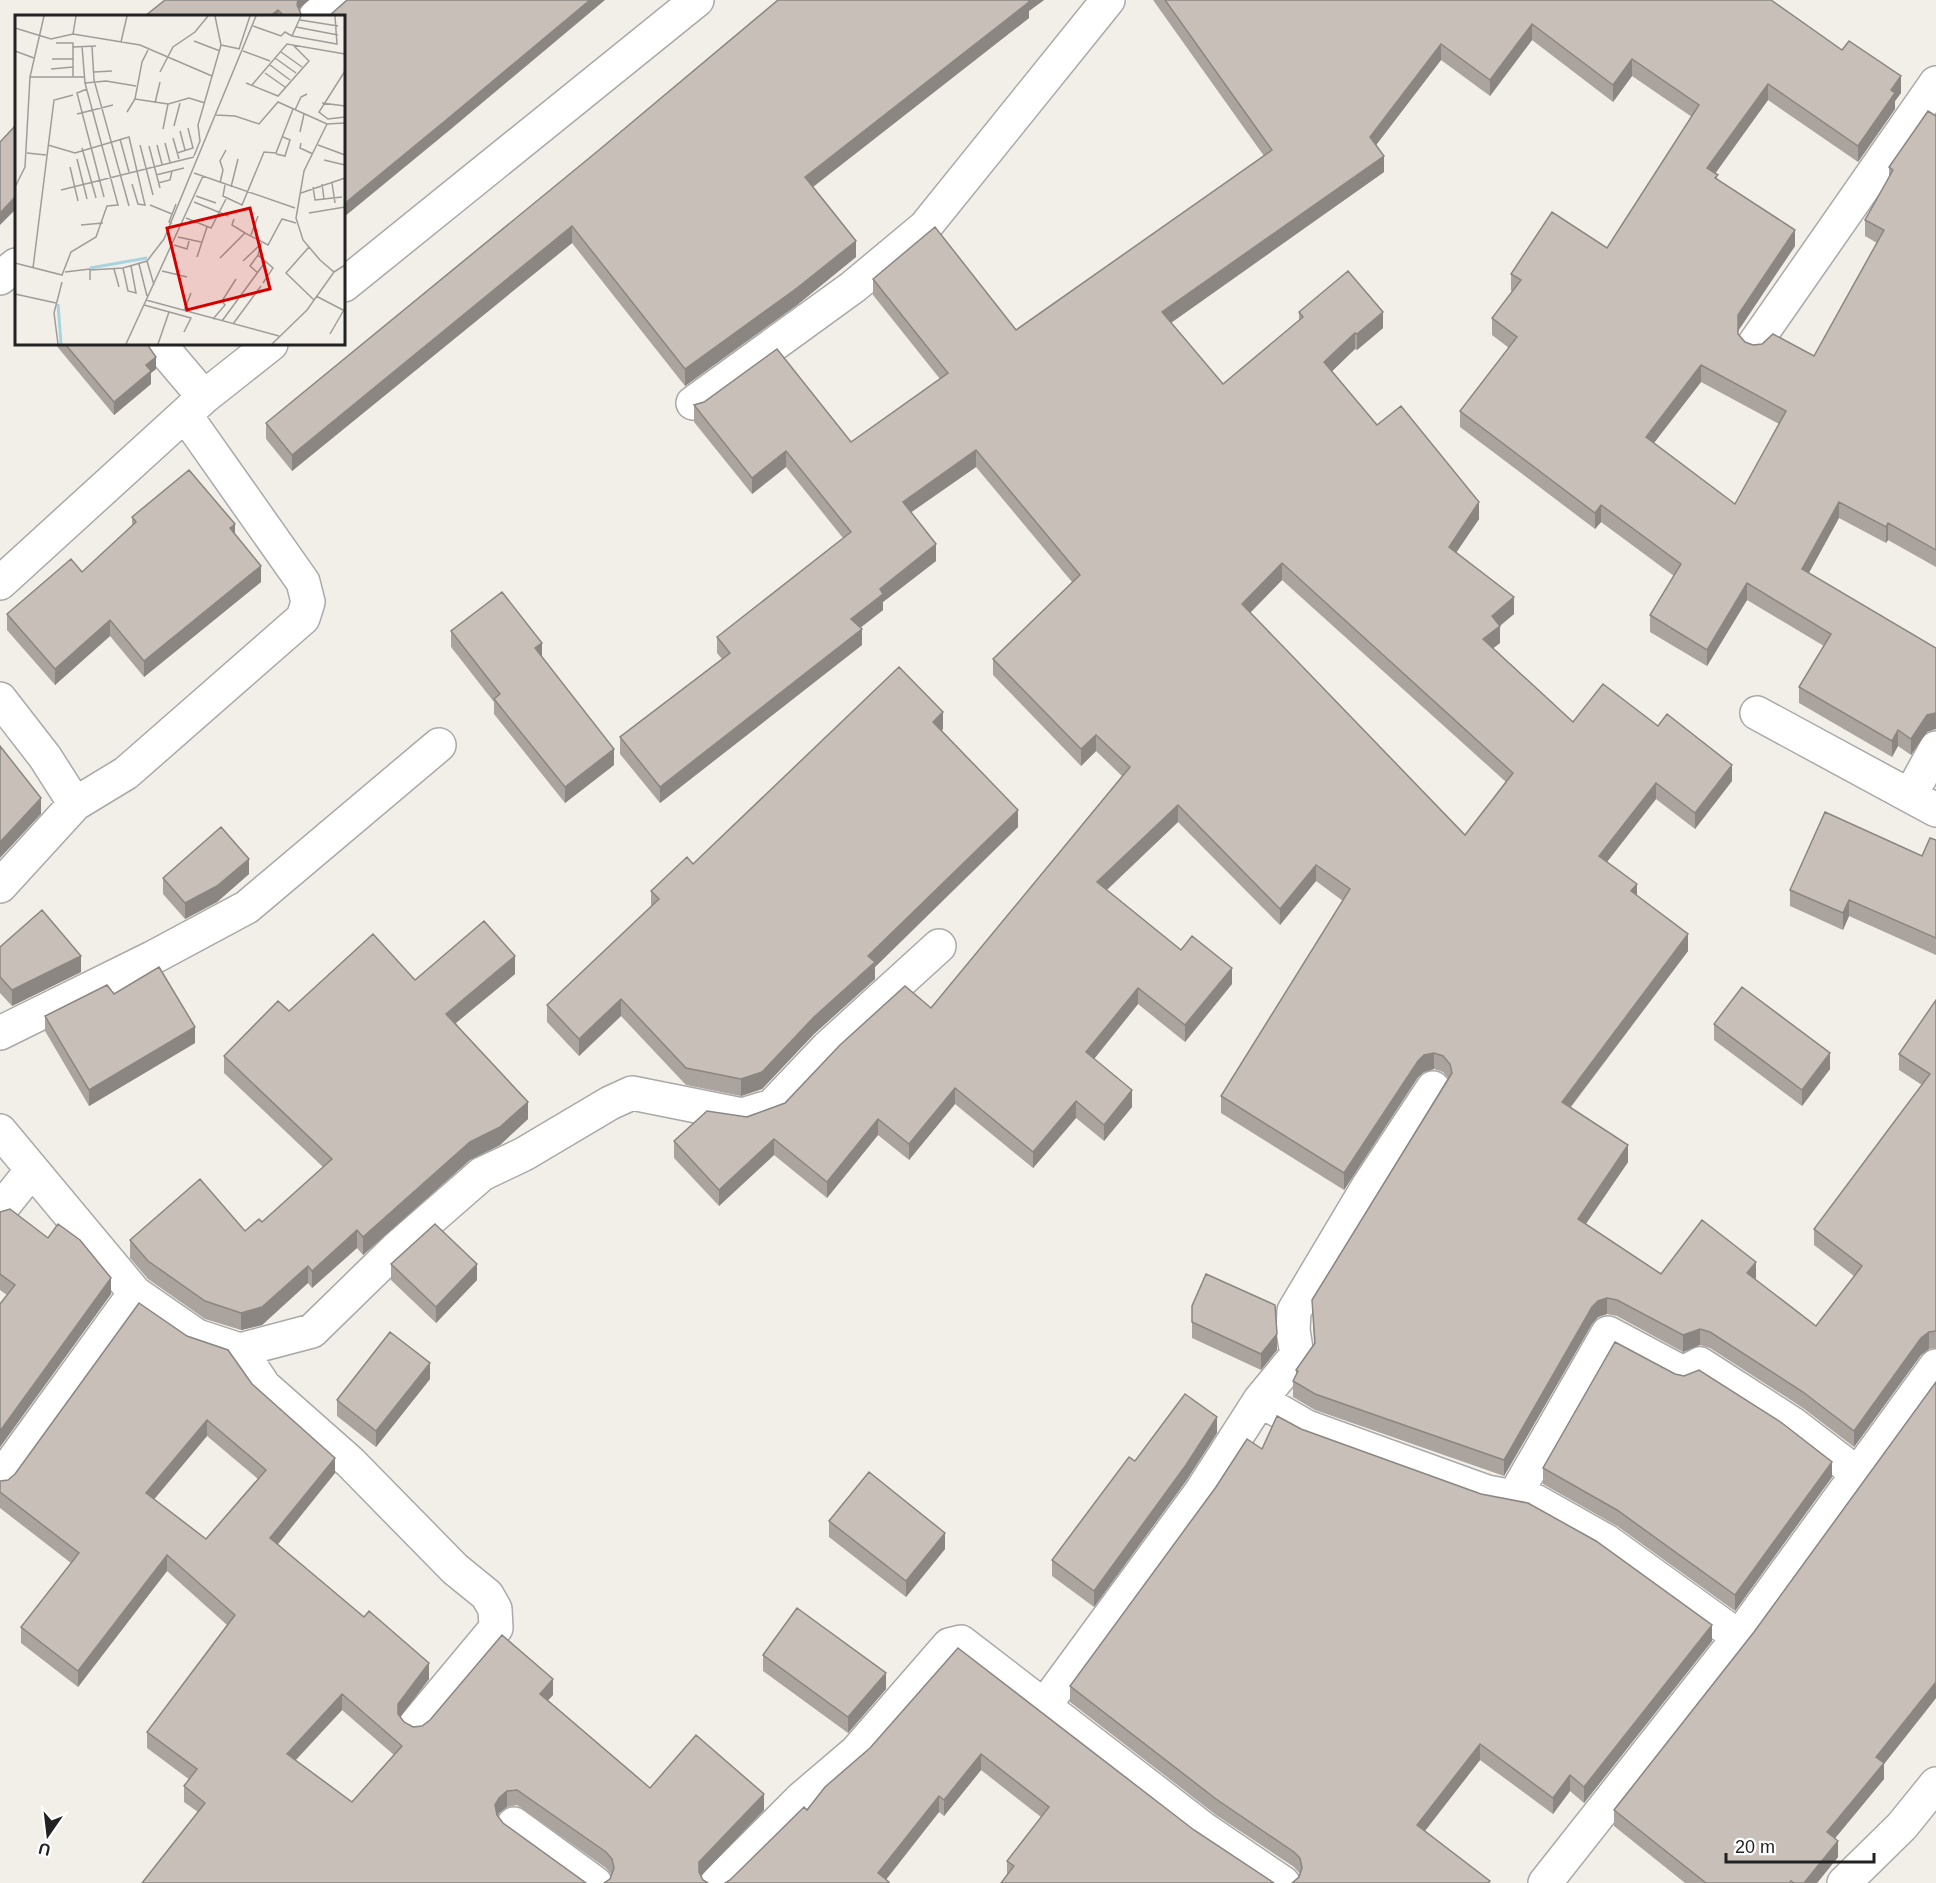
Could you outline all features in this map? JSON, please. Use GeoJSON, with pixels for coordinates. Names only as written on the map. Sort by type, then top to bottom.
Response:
{"type":"FeatureCollection","features":[{"type":"Feature","properties":{"kind":"street"},"geometry":{"type":"LineString","coordinates":[[317,15],[336,0]]}},
{"type":"Feature","properties":{"kind":"street"},"geometry":{"type":"LineString","coordinates":[[345,284],[697,0]]}},
{"type":"Feature","properties":{"kind":"street"},"geometry":{"type":"LineString","coordinates":[[693,403],[853,287],[925,227],[1108,0]]}},
{"type":"Feature","properties":{"kind":"street"},"geometry":{"type":"LineString","coordinates":[[1755,343],[1936,83]]}},
{"type":"Feature","properties":{"kind":"street"},"geometry":{"type":"LineString","coordinates":[[0,278],[15,266]]}},
{"type":"Feature","properties":{"kind":"street"},"geometry":{"type":"LineString","coordinates":[[0,886],[75,804],[126,773],[303,618],[308,602],[303,582],[160,345]]}},
{"type":"Feature","properties":{"kind":"street"},"geometry":{"type":"LineString","coordinates":[[0,583],[195,407],[270,345]]}},
{"type":"Feature","properties":{"kind":"street"},"geometry":{"type":"LineString","coordinates":[[0,699],[45,757],[75,804]]}},
{"type":"Feature","properties":{"kind":"street"},"geometry":{"type":"LineString","coordinates":[[1757,713],[1923,803],[1936,748]]}},
{"type":"Feature","properties":{"kind":"street"},"geometry":{"type":"LineString","coordinates":[[0,1034],[152,958],[247,907],[440,745]]}},
{"type":"Feature","properties":{"kind":"street"},"geometry":{"type":"LineString","coordinates":[[0,1131],[135,1293],[197,1336],[240,1350],[312,1331],[396,1249],[482,1174],[524,1154],[610,1102],[632,1093],[742,1115],[772,1106],[834,1041],[939,946]]}},
{"type":"Feature","properties":{"kind":"street"},"geometry":{"type":"LineString","coordinates":[[1044,1706],[1201,1492],[1260,1400],[1297,1355],[1293,1330],[1294,1311],[1369,1185],[1433,1088]]}},
{"type":"Feature","properties":{"kind":"street"},"geometry":{"type":"LineString","coordinates":[[0,1210],[32,1170]]}},
{"type":"Feature","properties":{"kind":"street"},"geometry":{"type":"LineString","coordinates":[[0,1479],[135,1293]]}},
{"type":"Feature","properties":{"kind":"street"},"geometry":{"type":"LineString","coordinates":[[1515,1495],[1608,1333],[1683,1373],[1700,1364],[1793,1424],[1858,1474]]}},
{"type":"Feature","properties":{"kind":"street"},"geometry":{"type":"LineString","coordinates":[[240,1350],[264,1386],[350,1462],[455,1569],[487,1595],[495,1609],[496,1628],[417,1724]]}},
{"type":"Feature","properties":{"kind":"street"},"geometry":{"type":"LineString","coordinates":[[1545,1883],[1739,1637],[1936,1366]]}},
{"type":"Feature","properties":{"kind":"street"},"geometry":{"type":"LineString","coordinates":[[1260,1400],[1307,1427],[1487,1492],[1515,1495],[1535,1501],[1606,1541],[1739,1637]]}},
{"type":"Feature","properties":{"kind":"street"},"geometry":{"type":"LineString","coordinates":[[717,1883],[801,1798],[856,1752],[954,1642],[961,1642],[1205,1830],[1283,1883]]}},
{"type":"Feature","properties":{"kind":"street"},"geometry":{"type":"LineString","coordinates":[[1844,1883],[1902,1826],[1936,1784]]}},
{"type":"Feature","properties":{"kind":"street"},"geometry":{"type":"LineString","coordinates":[[514,1824],[595,1883]]}},
{"type":"Feature","properties":{"kind":"building"},"geometry":{"type":"Polygon","coordinates":[[[165,0],[298,0],[297,5],[302,15],[283,15],[278,10],[271,15],[146,15],[165,0]]]}},
{"type":"Feature","properties":{"kind":"building"},"geometry":{"type":"Polygon","coordinates":[[[347,0],[590,0],[345,203],[345,15],[330,15],[347,0]]]}},
{"type":"Feature","properties":{"kind":"building"},"geometry":{"type":"Polygon","coordinates":[[[778,0],[1028,0],[1029,2],[805,177],[856,241],[797,288],[685,369],[572,226],[292,455],[266,423],[778,0]]]}},
{"type":"Feature","properties":{"kind":"building"},"geometry":{"type":"Polygon","coordinates":[[[1165,0],[1771,0],[1842,50],[1849,41],[1901,76],[1891,90],[1895,93],[1858,146],[1768,84],[1707,168],[1718,175],[1715,178],[1795,230],[1738,315],[1738,334],[1745,342],[1753,345],[1762,344],[1773,334],[1814,356],[1884,230],[1865,220],[1893,170],[1889,167],[1928,111],[1936,116],[1936,550],[1888,523],[1886,527],[1839,502],[1802,569],[1936,648],[1936,713],[1927,715],[1911,739],[1898,730],[1892,741],[1799,687],[1831,634],[1747,583],[1707,650],[1650,615],[1681,564],[1601,505],[1595,513],[1460,411],[1517,337],[1492,318],[1521,280],[1511,274],[1552,212],[1607,248],[1699,105],[1632,59],[1613,85],[1532,24],[1490,80],[1441,44],[1370,137],[1384,156],[1162,312],[1223,384],[1303,317],[1299,312],[1348,271],[1383,312],[1357,334],[1355,333],[1324,362],[1377,425],[1401,406],[1479,502],[1449,547],[1514,597],[1492,616],[1500,626],[1483,639],[1573,722],[1603,684],[1658,726],[1667,714],[1732,765],[1695,813],[1656,783],[1599,856],[1637,884],[1631,891],[1688,934],[1562,1102],[1628,1145],[1578,1219],[1661,1274],[1702,1220],[1756,1262],[1747,1273],[1816,1326],[1862,1266],[1814,1229],[1930,1074],[1899,1054],[1936,1000],[1936,1331],[1929,1332],[1921,1338],[1854,1431],[1803,1392],[1710,1332],[1700,1329],[1683,1335],[1617,1300],[1607,1298],[1598,1301],[1592,1307],[1504,1460],[1315,1394],[1293,1381],[1298,1371],[1296,1370],[1315,1343],[1312,1300],[1452,1073],[1450,1064],[1443,1056],[1434,1053],[1424,1055],[1344,1173],[1221,1096],[1350,889],[1316,865],[1280,909],[1178,805],[1097,882],[1181,950],[1192,936],[1232,968],[1185,1025],[1138,988],[1086,1052],[1132,1090],[1104,1125],[1076,1101],[1033,1152],[955,1088],[909,1144],[878,1119],[827,1182],[774,1139],[719,1190],[674,1141],[707,1111],[747,1117],[785,1103],[840,1045],[905,986],[931,1008],[1130,767],[1096,735],[1081,749],[993,659],[1080,575],[976,450],[903,502],[936,544],[880,589],[883,594],[851,619],[862,629],[660,787],[620,737],[730,653],[717,637],[851,532],[786,451],[752,478],[694,405],[704,402],[777,349],[851,442],[948,373],[873,279],[935,227],[1016,330],[1272,150],[1165,0]],[[1701,365],[1646,437],[1735,504],[1786,411],[1701,365]],[[1282,563],[1242,604],[1465,835],[1513,773],[1282,563]]]}},
{"type":"Feature","properties":{"kind":"building"},"geometry":{"type":"Polygon","coordinates":[[[15,126],[15,197],[0,213],[0,142],[15,126]]]}},
{"type":"Feature","properties":{"kind":"building"},"geometry":{"type":"Polygon","coordinates":[[[66,345],[148,345],[156,357],[146,365],[151,371],[114,402],[66,345]]]}},
{"type":"Feature","properties":{"kind":"building"},"geometry":{"type":"Polygon","coordinates":[[[189,470],[235,524],[230,528],[261,566],[144,661],[110,620],[55,669],[7,614],[71,559],[82,572],[136,522],[132,517],[189,470]]]}},
{"type":"Feature","properties":{"kind":"building"},"geometry":{"type":"Polygon","coordinates":[[[502,592],[542,643],[535,648],[614,749],[565,787],[494,699],[500,694],[451,631],[502,592]]]}},
{"type":"Feature","properties":{"kind":"building"},"geometry":{"type":"Polygon","coordinates":[[[899,667],[943,712],[933,722],[1018,810],[868,956],[875,962],[814,1017],[762,1072],[741,1079],[686,1068],[621,999],[579,1039],[547,1005],[659,899],[651,891],[687,857],[693,864],[899,667]]]}},
{"type":"Feature","properties":{"kind":"building"},"geometry":{"type":"Polygon","coordinates":[[[0,746],[41,798],[0,842],[0,746]]]}},
{"type":"Feature","properties":{"kind":"building"},"geometry":{"type":"Polygon","coordinates":[[[1825,812],[1922,856],[1930,838],[1936,840],[1936,938],[1849,900],[1843,913],[1790,890],[1825,812]]]}},
{"type":"Feature","properties":{"kind":"building"},"geometry":{"type":"Polygon","coordinates":[[[221,827],[249,859],[217,886],[185,903],[163,878],[221,827]]]}},
{"type":"Feature","properties":{"kind":"building"},"geometry":{"type":"Polygon","coordinates":[[[42,910],[81,956],[12,990],[0,977],[0,947],[42,910]]]}},
{"type":"Feature","properties":{"kind":"building"},"geometry":{"type":"Polygon","coordinates":[[[484,921],[515,956],[446,1014],[528,1102],[500,1127],[470,1142],[363,1237],[357,1230],[312,1271],[308,1266],[262,1307],[241,1313],[205,1301],[148,1261],[130,1240],[200,1179],[245,1231],[259,1219],[262,1222],[332,1159],[224,1056],[278,1001],[289,1011],[373,934],[415,980],[484,921]]]}},
{"type":"Feature","properties":{"kind":"building"},"geometry":{"type":"Polygon","coordinates":[[[159,967],[195,1027],[89,1090],[45,1016],[107,985],[114,994],[159,967]]]}},
{"type":"Feature","properties":{"kind":"building"},"geometry":{"type":"Polygon","coordinates":[[[1742,987],[1830,1053],[1802,1090],[1714,1024],[1742,987]]]}},
{"type":"Feature","properties":{"kind":"building"},"geometry":{"type":"Polygon","coordinates":[[[10,1209],[48,1238],[58,1224],[80,1240],[111,1278],[0,1431],[0,1304],[15,1285],[0,1274],[0,1212],[10,1209]]]}},
{"type":"Feature","properties":{"kind":"building"},"geometry":{"type":"Polygon","coordinates":[[[435,1224],[477,1264],[436,1307],[391,1264],[435,1224]]]}},
{"type":"Feature","properties":{"kind":"building"},"geometry":{"type":"Polygon","coordinates":[[[1206,1274],[1275,1305],[1277,1334],[1261,1354],[1192,1322],[1192,1306],[1206,1274]]]}},
{"type":"Feature","properties":{"kind":"building"},"geometry":{"type":"Polygon","coordinates":[[[139,1303],[187,1336],[228,1350],[252,1384],[335,1458],[270,1538],[364,1617],[369,1611],[429,1663],[398,1704],[398,1714],[404,1722],[413,1727],[422,1726],[430,1720],[502,1635],[553,1679],[540,1694],[650,1788],[696,1735],[764,1794],[699,1862],[699,1872],[703,1880],[708,1883],[604,1883],[610,1879],[614,1868],[612,1859],[606,1852],[517,1790],[507,1791],[499,1798],[495,1805],[497,1815],[503,1823],[586,1883],[142,1883],[205,1803],[184,1786],[197,1769],[147,1732],[235,1615],[167,1555],[78,1671],[21,1627],[79,1553],[0,1492],[0,1481],[8,1480],[15,1474],[139,1303]],[[207,1420],[146,1493],[206,1539],[266,1470],[207,1420]],[[342,1694],[287,1754],[352,1802],[402,1746],[342,1694]]]}},
{"type":"Feature","properties":{"kind":"building"},"geometry":{"type":"Polygon","coordinates":[[[390,1332],[430,1363],[376,1431],[337,1400],[390,1332]]]}},
{"type":"Feature","properties":{"kind":"building"},"geometry":{"type":"Polygon","coordinates":[[[1615,1342],[1675,1374],[1684,1376],[1699,1370],[1782,1423],[1832,1462],[1735,1595],[1617,1510],[1543,1468],[1615,1342]]]}},
{"type":"Feature","properties":{"kind":"building"},"geometry":{"type":"Polygon","coordinates":[[[1936,1382],[1936,1682],[1876,1757],[1884,1763],[1827,1832],[1838,1841],[1804,1883],[1791,1881],[1789,1883],[1706,1883],[1614,1810],[1754,1632],[1936,1382]]]}},
{"type":"Feature","properties":{"kind":"building"},"geometry":{"type":"Polygon","coordinates":[[[1185,1394],[1217,1417],[1186,1465],[1094,1591],[1052,1560],[1129,1457],[1135,1461],[1185,1394]]]}},
{"type":"Feature","properties":{"kind":"building"},"geometry":{"type":"Polygon","coordinates":[[[1277,1416],[1301,1429],[1481,1494],[1528,1503],[1596,1541],[1712,1625],[1584,1787],[1570,1775],[1553,1798],[1480,1744],[1417,1825],[1490,1881],[1488,1883],[1292,1883],[1299,1877],[1302,1868],[1300,1858],[1294,1852],[1216,1799],[1070,1686],[1216,1487],[1247,1439],[1262,1449],[1277,1416]]]}},
{"type":"Feature","properties":{"kind":"building"},"geometry":{"type":"Polygon","coordinates":[[[869,1472],[945,1533],[906,1581],[829,1521],[869,1472]]]}},
{"type":"Feature","properties":{"kind":"building"},"geometry":{"type":"Polygon","coordinates":[[[797,1608],[886,1673],[848,1717],[763,1655],[797,1608]]]}},
{"type":"Feature","properties":{"kind":"building"},"geometry":{"type":"Polygon","coordinates":[[[958,1648],[1194,1830],[1274,1883],[1001,1883],[1014,1866],[1007,1861],[1049,1807],[981,1754],[944,1800],[939,1796],[878,1873],[888,1883],[725,1883],[804,1807],[807,1810],[825,1787],[870,1748],[958,1648]]]}}]}
